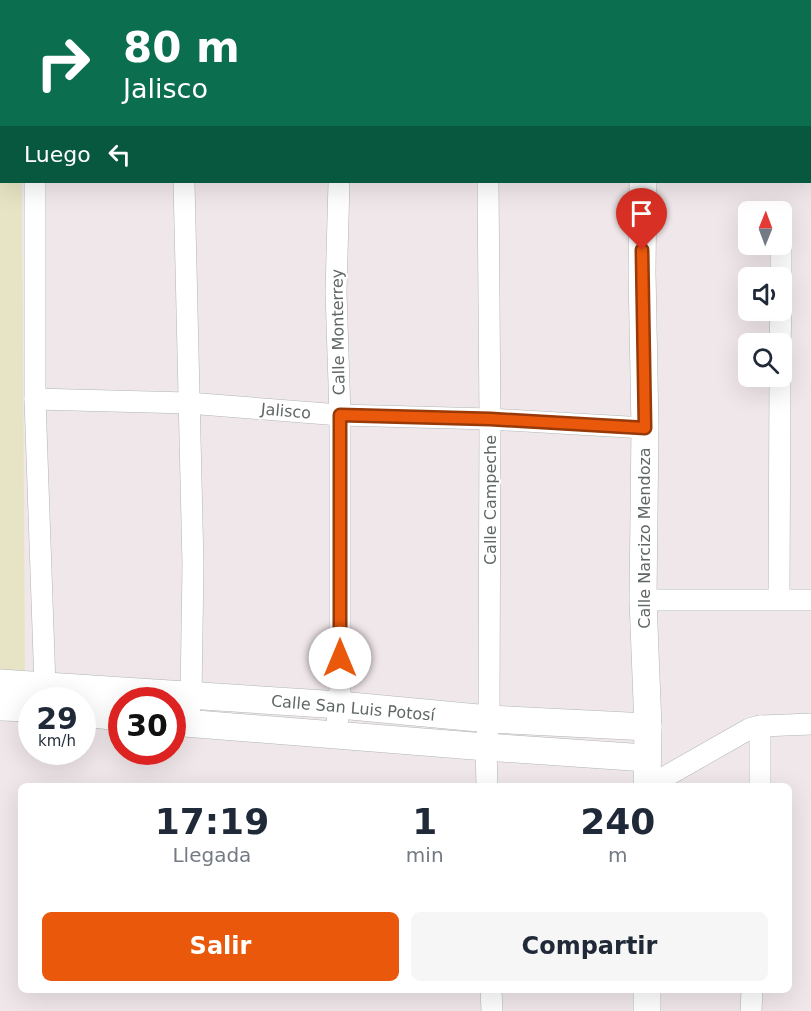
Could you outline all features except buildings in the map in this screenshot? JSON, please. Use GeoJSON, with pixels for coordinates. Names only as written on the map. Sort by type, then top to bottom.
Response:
{"type":"FeatureCollection","features":[{"type":"Feature","properties":{"kind":"street"},"geometry":{"type":"LineString","coordinates":[[35,183],[35,399],[45,687]]}},
{"type":"Feature","properties":{"kind":"street"},"geometry":{"type":"LineString","coordinates":[[184,183],[194,565],[192,696],[186,709]]}},
{"type":"Feature","properties":{"kind":"street","name":"Calle Monterrey"},"geometry":{"type":"LineString","coordinates":[[335,735],[340,705],[340,415],[336,292],[339,183]]}},
{"type":"Feature","properties":{"kind":"street","name":"Calle Campeche"},"geometry":{"type":"LineString","coordinates":[[487,783],[490,419],[488,183]]}},
{"type":"Feature","properties":{"kind":"street","name":"Calle Narcizo Mendoza"},"geometry":{"type":"LineString","coordinates":[[643,183],[645,428],[643,600],[648,783]]}},
{"type":"Feature","properties":{"kind":"street"},"geometry":{"type":"LineString","coordinates":[[779,600],[780,387]]}},
{"type":"Feature","properties":{"kind":"street","name":"Jalisco"},"geometry":{"type":"LineString","coordinates":[[35,399],[188,403],[340,415],[490,419],[645,428]]}},
{"type":"Feature","properties":{"kind":"street"},"geometry":{"type":"LineString","coordinates":[[643,600],[811,600]]}},
{"type":"Feature","properties":{"kind":"street"},"geometry":{"type":"LineString","coordinates":[[0,683],[18,688]]}},
{"type":"Feature","properties":{"kind":"street","name":"Calle San Luis Potosí"},"geometry":{"type":"LineString","coordinates":[[96,695],[192,696],[340,705],[489,719],[648,727]]}},
{"type":"Feature","properties":{"kind":"street"},"geometry":{"type":"LineString","coordinates":[[0,706],[18,702]]}},
{"type":"Feature","properties":{"kind":"street","name":"Calle San Luis Potosí"},"geometry":{"type":"LineString","coordinates":[[186,723],[646,758]]}},
{"type":"Feature","properties":{"kind":"street"},"geometry":{"type":"LineString","coordinates":[[653,783],[735,736],[760,726],[811,724]]}},
{"type":"Feature","properties":{"kind":"street"},"geometry":{"type":"LineString","coordinates":[[760,726],[760,783]]}},
{"type":"Feature","properties":{"kind":"street"},"geometry":{"type":"LineString","coordinates":[[491,993],[492,1011]]}},
{"type":"Feature","properties":{"kind":"street"},"geometry":{"type":"LineString","coordinates":[[647,993],[648,1011]]}},
{"type":"Feature","properties":{"kind":"street"},"geometry":{"type":"LineString","coordinates":[[751,1011],[752,993]]}},
{"type":"Feature","properties":{"kind":"shaded area"},"geometry":{"type":"Polygon","coordinates":[[[0,183],[22,183],[25,673],[0,672],[0,183]]]}},
{"type":"Feature","properties":{"kind":"route"},"geometry":{"type":"LineString","coordinates":[[340,658],[340,415],[490,419],[645,428],[642,250]]}}]}
